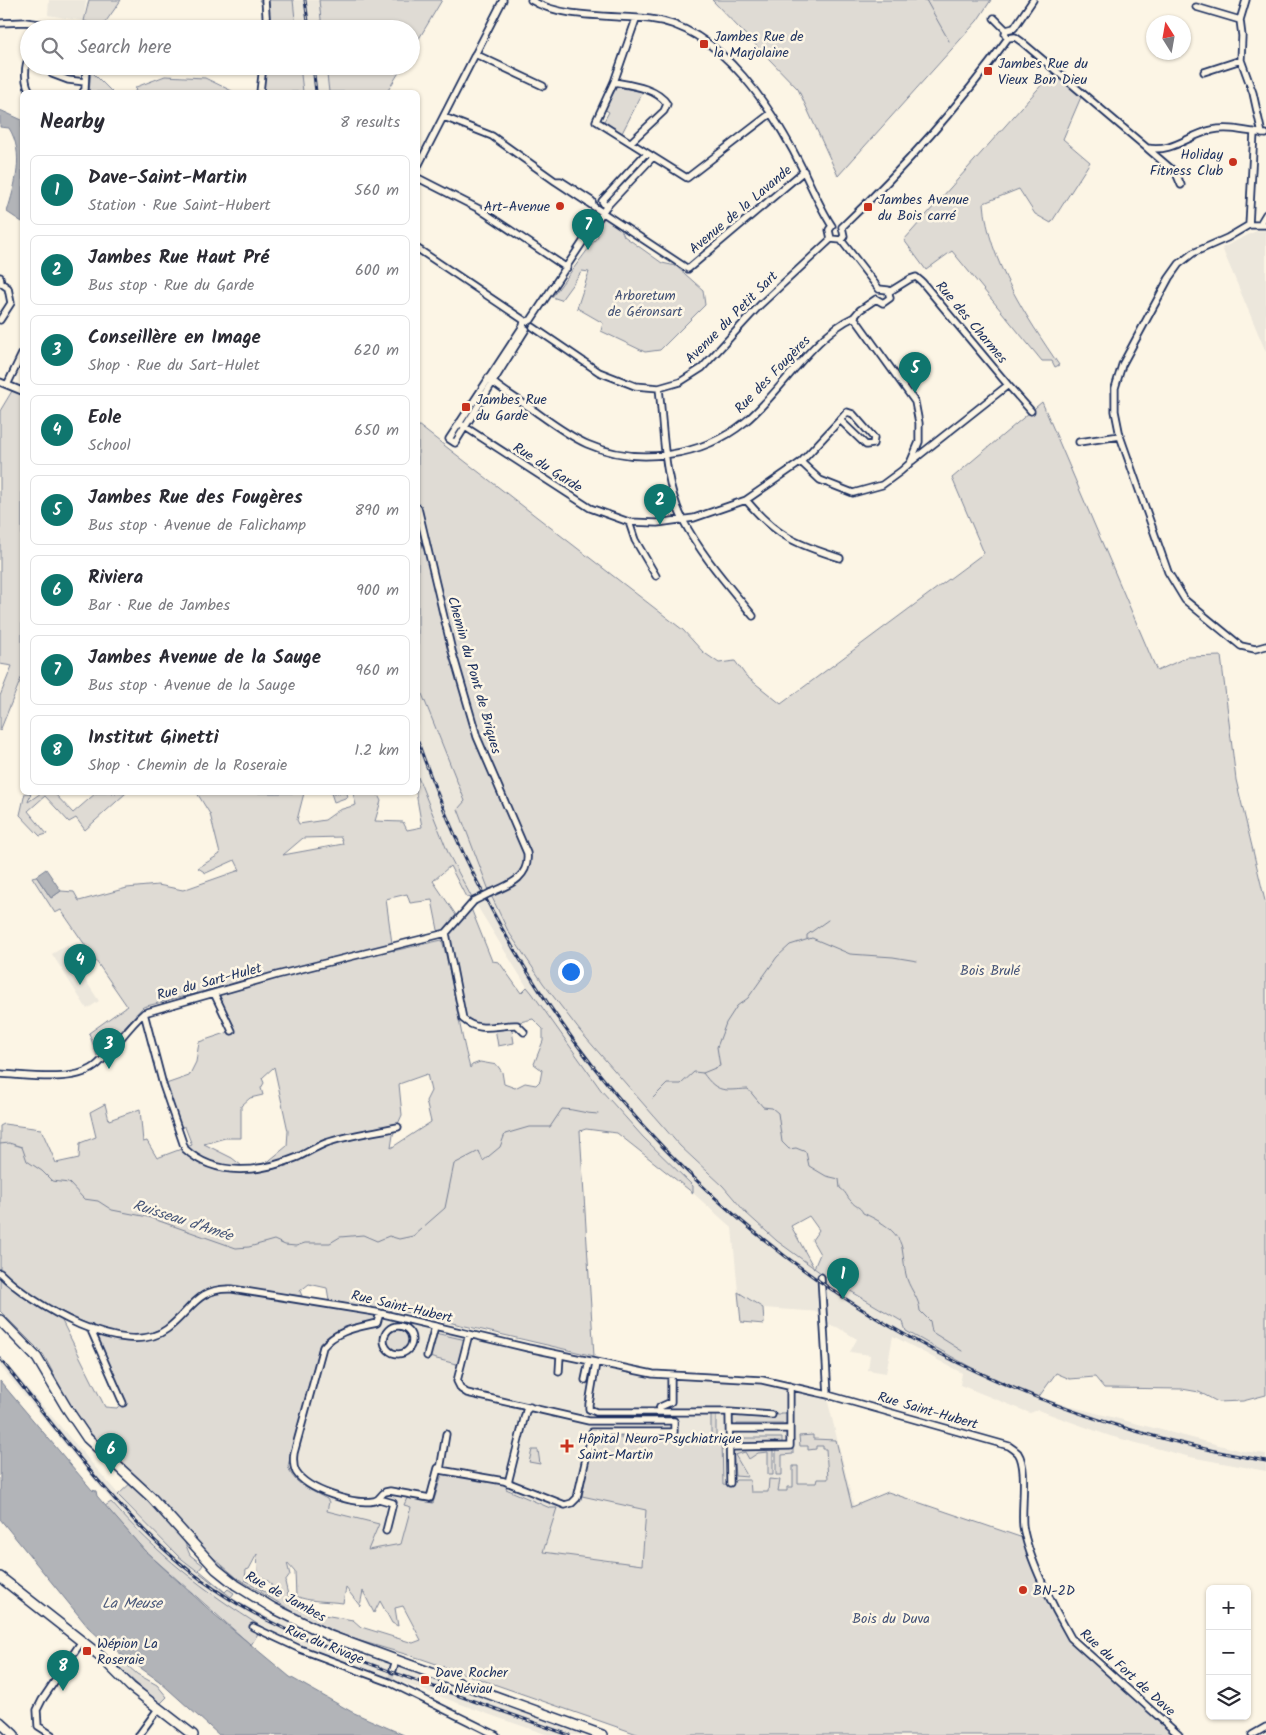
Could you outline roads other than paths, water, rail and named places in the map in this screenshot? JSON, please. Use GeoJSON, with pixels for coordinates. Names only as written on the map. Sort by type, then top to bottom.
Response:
{"type":"FeatureCollection","features":[{"type":"Feature","properties":{"kind":"main road","name":"Rue de Jambes"},"geometry":{"type":"LineString","coordinates":[[0,1320],[37,1358],[66,1407],[88,1438],[151,1497],[221,1573],[261,1602],[308,1626],[602,1735]]}},
{"type":"Feature","properties":{"kind":"main road"},"geometry":{"type":"LineString","coordinates":[[0,1577],[82,1642],[158,1708],[193,1735]]}},
{"type":"Feature","properties":{"kind":"main road"},"geometry":{"type":"LineString","coordinates":[[0,1722],[14,1735]]}},
{"type":"Feature","properties":{"kind":"street"},"geometry":{"type":"LineString","coordinates":[[265,0],[266,20]]}},
{"type":"Feature","properties":{"kind":"street"},"geometry":{"type":"LineString","coordinates":[[420,162],[503,0]]}},
{"type":"Feature","properties":{"kind":"street"},"geometry":{"type":"LineString","coordinates":[[531,0],[564,11],[651,19],[673,24],[711,45],[729,60],[770,114],[804,171],[832,226]]}},
{"type":"Feature","properties":{"kind":"street"},"geometry":{"type":"LineString","coordinates":[[1006,30],[1014,28],[1033,0]]}},
{"type":"Feature","properties":{"kind":"street"},"geometry":{"type":"LineString","coordinates":[[1147,148],[1168,148],[1199,134],[1222,128],[1264,134],[1241,60],[1240,20],[1246,0]]}},
{"type":"Feature","properties":{"kind":"street"},"geometry":{"type":"LineString","coordinates":[[1196,7],[1240,20]]}},
{"type":"Feature","properties":{"kind":"street"},"geometry":{"type":"LineString","coordinates":[[994,18],[1006,30],[1005,34],[1008,38]]}},
{"type":"Feature","properties":{"kind":"street"},"geometry":{"type":"LineString","coordinates":[[636,19],[614,82],[596,121],[687,178],[770,114]]}},
{"type":"Feature","properties":{"kind":"street"},"geometry":{"type":"LineString","coordinates":[[0,23],[20,22]]}},
{"type":"Feature","properties":{"kind":"street"},"geometry":{"type":"LineString","coordinates":[[1014,28],[1016,32],[1015,37]]}},
{"type":"Feature","properties":{"kind":"street"},"geometry":{"type":"LineString","coordinates":[[832,226],[842,227],[877,194],[968,90],[1008,38],[1015,37],[1176,173],[1181,185]]}},
{"type":"Feature","properties":{"kind":"street"},"geometry":{"type":"LineString","coordinates":[[475,54],[543,86]]}},
{"type":"Feature","properties":{"kind":"street"},"geometry":{"type":"LineString","coordinates":[[1204,72],[1241,60]]}},
{"type":"Feature","properties":{"kind":"street"},"geometry":{"type":"LineString","coordinates":[[27,75],[27,86],[30,90]]}},
{"type":"Feature","properties":{"kind":"street"},"geometry":{"type":"LineString","coordinates":[[55,75],[68,80],[86,82]]}},
{"type":"Feature","properties":{"kind":"street"},"geometry":{"type":"LineString","coordinates":[[84,90],[86,75]]}},
{"type":"Feature","properties":{"kind":"street"},"geometry":{"type":"LineString","coordinates":[[260,90],[262,75]]}},
{"type":"Feature","properties":{"kind":"street"},"geometry":{"type":"LineString","coordinates":[[614,82],[644,89],[657,95],[666,104],[664,111],[631,142]]}},
{"type":"Feature","properties":{"kind":"street","name":"Avenue de la Lavande"},"geometry":{"type":"LineString","coordinates":[[444,117],[492,136],[555,181],[561,181],[592,201],[593,205],[604,209],[688,269],[804,171]]}},
{"type":"Feature","properties":{"kind":"street"},"geometry":{"type":"LineString","coordinates":[[1249,225],[1254,132]]}},
{"type":"Feature","properties":{"kind":"street"},"geometry":{"type":"LineString","coordinates":[[604,209],[602,201],[646,154]]}},
{"type":"Feature","properties":{"kind":"street"},"geometry":{"type":"LineString","coordinates":[[491,380],[449,438],[451,442],[455,443],[526,324],[567,268],[604,209],[653,157]]}},
{"type":"Feature","properties":{"kind":"street"},"geometry":{"type":"LineString","coordinates":[[420,179],[478,209],[567,268]]}},
{"type":"Feature","properties":{"kind":"street"},"geometry":{"type":"LineString","coordinates":[[1265,220],[1249,225],[1228,238],[1186,258],[1169,278],[1122,365],[1115,388],[1115,410],[1120,436],[1168,572],[1185,600],[1241,646],[1255,649],[1266,646]]}},
{"type":"Feature","properties":{"kind":"street"},"geometry":{"type":"LineString","coordinates":[[832,226],[829,230],[831,239],[841,240],[879,289]]}},
{"type":"Feature","properties":{"kind":"street"},"geometry":{"type":"LineString","coordinates":[[841,240],[844,236],[842,227]]}},
{"type":"Feature","properties":{"kind":"street","name":"Avenue du Petit Sart"},"geometry":{"type":"LineString","coordinates":[[526,324],[599,372],[635,386],[659,388],[680,382],[702,368],[760,305],[831,239]]}},
{"type":"Feature","properties":{"kind":"street"},"geometry":{"type":"LineString","coordinates":[[420,250],[526,324]]}},
{"type":"Feature","properties":{"kind":"street","name":"Rue des Charmes"},"geometry":{"type":"LineString","coordinates":[[889,292],[916,277],[922,282],[1031,411]]}},
{"type":"Feature","properties":{"kind":"street"},"geometry":{"type":"LineString","coordinates":[[0,281],[8,288],[11,299],[0,316]]}},
{"type":"Feature","properties":{"kind":"street"},"geometry":{"type":"LineString","coordinates":[[885,288],[889,292],[890,298],[886,303],[880,303],[876,299],[875,293],[879,289],[885,288]]}},
{"type":"Feature","properties":{"kind":"street","name":"Rue des Fougères"},"geometry":{"type":"LineString","coordinates":[[491,380],[585,443],[599,449],[632,455],[684,452],[716,440],[745,422],[808,353],[876,299]]}},
{"type":"Feature","properties":{"kind":"street"},"geometry":{"type":"LineString","coordinates":[[854,317],[914,402],[919,423],[920,442],[910,463]]}},
{"type":"Feature","properties":{"kind":"street"},"geometry":{"type":"LineString","coordinates":[[7,385],[20,358]]}},
{"type":"Feature","properties":{"kind":"street"},"geometry":{"type":"LineString","coordinates":[[0,382],[20,390]]}},
{"type":"Feature","properties":{"kind":"street"},"geometry":{"type":"LineString","coordinates":[[800,462],[820,480],[853,493],[882,485],[1008,385]]}},
{"type":"Feature","properties":{"kind":"street"},"geometry":{"type":"LineString","coordinates":[[659,388],[672,488],[682,519],[710,563],[753,616]]}},
{"type":"Feature","properties":{"kind":"street"},"geometry":{"type":"LineString","coordinates":[[847,412],[853,414],[874,438],[873,444],[866,445],[840,420],[847,412]]}},
{"type":"Feature","properties":{"kind":"street","name":"Rue du Garde"},"geometry":{"type":"LineString","coordinates":[[459,423],[590,508],[629,522],[657,523],[711,513],[746,500],[800,462],[840,420]]}},
{"type":"Feature","properties":{"kind":"street"},"geometry":{"type":"LineString","coordinates":[[1079,442],[1120,436]]}},
{"type":"Feature","properties":{"kind":"street"},"geometry":{"type":"LineString","coordinates":[[920,442],[929,448]]}},
{"type":"Feature","properties":{"kind":"street"},"geometry":{"type":"LineString","coordinates":[[746,500],[764,522],[784,537],[808,549],[840,558]]}},
{"type":"Feature","properties":{"kind":"street","name":"Chemin du Pont de Briques"},"geometry":{"type":"LineString","coordinates":[[420,516],[452,651],[477,737],[527,853],[527,864],[522,876],[516,882],[474,901],[446,933]]}},
{"type":"Feature","properties":{"kind":"street"},"geometry":{"type":"LineString","coordinates":[[629,522],[634,540],[656,576]]}},
{"type":"Feature","properties":{"kind":"street"},"geometry":{"type":"LineString","coordinates":[[446,933],[462,1019],[470,1024],[490,1029],[517,1025],[524,1032]]}},
{"type":"Feature","properties":{"kind":"street","name":"Rue du Sart-Hulet"},"geometry":{"type":"LineString","coordinates":[[0,1074],[61,1076],[85,1072],[96,1066],[128,1027],[144,1013],[214,992],[446,933]]}},
{"type":"Feature","properties":{"kind":"street"},"geometry":{"type":"LineString","coordinates":[[214,992],[232,1031]]}},
{"type":"Feature","properties":{"kind":"street"},"geometry":{"type":"LineString","coordinates":[[144,1013],[163,1085],[185,1149],[199,1159],[226,1169],[268,1167],[298,1157],[328,1142],[398,1127]]}},
{"type":"Feature","properties":{"kind":"street","name":"Rue Saint-Hubert"},"geometry":{"type":"LineString","coordinates":[[0,1273],[15,1288],[38,1303],[90,1328],[126,1338],[154,1336],[168,1329],[201,1295],[219,1288],[298,1298],[380,1313],[592,1362],[670,1375],[762,1380],[790,1386],[1009,1446],[1018,1453]]}},
{"type":"Feature","properties":{"kind":"street"},"geometry":{"type":"LineString","coordinates":[[821,1277],[828,1395]]}},
{"type":"Feature","properties":{"kind":"street"},"geometry":{"type":"LineString","coordinates":[[380,1313],[377,1323],[342,1331],[329,1339],[322,1347],[293,1460],[294,1467],[302,1478],[334,1497],[373,1502],[380,1499],[393,1503],[386,1531]]}},
{"type":"Feature","properties":{"kind":"street"},"geometry":{"type":"LineString","coordinates":[[400,1326],[402,1318]]}},
{"type":"Feature","properties":{"kind":"street"},"geometry":{"type":"LineString","coordinates":[[400,1326],[411,1334],[412,1343],[407,1351],[394,1353],[386,1348],[384,1334],[390,1327],[400,1326]]}},
{"type":"Feature","properties":{"kind":"street"},"geometry":{"type":"LineString","coordinates":[[427,1356],[435,1326]]}},
{"type":"Feature","properties":{"kind":"street"},"geometry":{"type":"LineString","coordinates":[[90,1328],[123,1402]]}},
{"type":"Feature","properties":{"kind":"street"},"geometry":{"type":"LineString","coordinates":[[469,1334],[457,1380],[461,1389],[467,1393],[584,1420],[674,1421],[674,1432],[592,1432]]}},
{"type":"Feature","properties":{"kind":"street"},"geometry":{"type":"LineString","coordinates":[[559,1372],[560,1355]]}},
{"type":"Feature","properties":{"kind":"street"},"geometry":{"type":"LineString","coordinates":[[584,1420],[589,1409],[592,1362]]}},
{"type":"Feature","properties":{"kind":"street"},"geometry":{"type":"LineString","coordinates":[[585,1380],[592,1362]]}},
{"type":"Feature","properties":{"kind":"street"},"geometry":{"type":"LineString","coordinates":[[658,1412],[660,1407],[671,1402],[670,1375]]}},
{"type":"Feature","properties":{"kind":"street"},"geometry":{"type":"LineString","coordinates":[[730,1447],[790,1446],[790,1386]]}},
{"type":"Feature","properties":{"kind":"street"},"geometry":{"type":"LineString","coordinates":[[508,1483],[526,1412],[530,1407]]}},
{"type":"Feature","properties":{"kind":"street"},"geometry":{"type":"LineString","coordinates":[[589,1409],[599,1412],[729,1412],[772,1415]]}},
{"type":"Feature","properties":{"kind":"street"},"geometry":{"type":"LineString","coordinates":[[438,1468],[442,1471],[462,1472],[508,1483],[557,1503],[572,1503],[577,1498],[592,1432],[599,1412]]}},
{"type":"Feature","properties":{"kind":"street"},"geometry":{"type":"LineString","coordinates":[[729,1412],[730,1483]]}},
{"type":"Feature","properties":{"kind":"street"},"geometry":{"type":"LineString","coordinates":[[730,1429],[790,1429]]}},
{"type":"Feature","properties":{"kind":"street"},"geometry":{"type":"LineString","coordinates":[[380,1499],[382,1494],[390,1491],[430,1498],[446,1434]]}},
{"type":"Feature","properties":{"kind":"street","name":"Rue du Fort de Dave"},"geometry":{"type":"LineString","coordinates":[[1018,1453],[1022,1471],[1022,1516],[1027,1542],[1071,1638],[1179,1735]]}},
{"type":"Feature","properties":{"kind":"street","name":"Rue du Rivage"},"geometry":{"type":"LineString","coordinates":[[253,1627],[300,1649],[390,1680],[496,1735]]}},
{"type":"Feature","properties":{"kind":"street"},"geometry":{"type":"LineString","coordinates":[[52,1735],[38,1726],[37,1710],[82,1642]]}},
{"type":"Feature","properties":{"kind":"street"},"geometry":{"type":"LineString","coordinates":[[393,1670],[396,1660]]}},
{"type":"Feature","properties":{"kind":"street"},"geometry":{"type":"LineString","coordinates":[[140,1735],[158,1708]]}},
{"type":"Feature","properties":{"kind":"street"},"geometry":{"type":"LineString","coordinates":[[1252,1735],[1266,1728]]}},
{"type":"Feature","properties":{"kind":"water"},"geometry":{"type":"Polygon","coordinates":[[[0,110],[20,119],[20,221],[7,212],[17,170],[17,148],[9,128],[0,127],[0,110]]]}},
{"type":"Feature","properties":{"kind":"water"},"geometry":{"type":"Polygon","coordinates":[[[46,869],[61,891],[51,898],[36,876],[46,869]]]}},
{"type":"Feature","properties":{"kind":"water","name":"La Meuse"},"geometry":{"type":"Polygon","coordinates":[[[0,1381],[92,1490],[96,1491],[97,1496],[144,1550],[215,1615],[290,1677],[352,1712],[404,1735],[219,1735],[159,1681],[104,1642],[88,1627],[0,1519],[0,1381]]]}},
{"type":"Feature","properties":{"kind":"waterway"},"geometry":{"type":"LineString","coordinates":[[926,0],[949,41]]}},
{"type":"Feature","properties":{"kind":"waterway"},"geometry":{"type":"LineString","coordinates":[[807,939],[807,935],[828,920]]}},
{"type":"Feature","properties":{"kind":"waterway"},"geometry":{"type":"LineString","coordinates":[[703,1073],[720,1066],[717,1047],[726,1023],[737,1006],[748,998],[777,957],[790,945],[812,938],[850,954],[917,961]]}},
{"type":"Feature","properties":{"kind":"waterway","name":"Ruisseau d'Amée"},"geometry":{"type":"LineString","coordinates":[[653,1098],[667,1084],[681,1084],[694,1072],[703,1073],[718,1088],[748,1089],[763,1107],[772,1108],[778,1113],[782,1142],[789,1149],[796,1148],[806,1152],[809,1166],[826,1176],[839,1179],[840,1188],[853,1203],[863,1213],[887,1226],[896,1236],[902,1248],[907,1279],[918,1302],[920,1311],[930,1321],[932,1332],[962,1351]]}},
{"type":"Feature","properties":{"kind":"waterway","name":"Ruisseau d'Amée"},"geometry":{"type":"LineString","coordinates":[[0,1144],[9,1143],[22,1147],[27,1161],[42,1171],[52,1181],[69,1183],[84,1199],[98,1201],[112,1210],[148,1217],[236,1248],[249,1247],[274,1240],[285,1245],[296,1246],[305,1243],[330,1243],[340,1237],[363,1235],[377,1241],[389,1236],[399,1239],[413,1236],[445,1208],[454,1164],[479,1151],[483,1161],[500,1147],[505,1134],[529,1127],[550,1127],[562,1109],[598,1114]]}},
{"type":"Feature","properties":{"kind":"tunnel"},"geometry":{"type":"LineString","coordinates":[[391,1678],[393,1670]]}},
{"type":"Feature","properties":{"kind":"railway"},"geometry":{"type":"LineString","coordinates":[[305,0],[308,20]]}},
{"type":"Feature","properties":{"kind":"railway"},"geometry":{"type":"LineString","coordinates":[[314,75],[316,90]]}},
{"type":"Feature","properties":{"kind":"railway"},"geometry":{"type":"LineString","coordinates":[[420,747],[477,881],[551,1008],[639,1121],[741,1221],[856,1305],[982,1374],[1119,1426],[1266,1461]]}},
{"type":"Feature","properties":{"kind":"railway"},"geometry":{"type":"LineString","coordinates":[[0,1359],[83,1463],[127,1512],[174,1558],[228,1598],[315,1643],[569,1735]]}},
{"type":"Feature","properties":{"kind":"place","name":"Jambes Rue de la Marjolaine"},"geometry":{"type":"Point","coordinates":[704,44]}},
{"type":"Feature","properties":{"kind":"place","name":"Jambes Rue du Vieux Bon Dieu"},"geometry":{"type":"Point","coordinates":[988,71]}},
{"type":"Feature","properties":{"kind":"place","name":"Holiday Fitness Club"},"geometry":{"type":"Point","coordinates":[1233,162]}},
{"type":"Feature","properties":{"kind":"place","name":"Art-Avenue"},"geometry":{"type":"Point","coordinates":[560,206]}},
{"type":"Feature","properties":{"kind":"place","name":"Jambes Avenue du Bois carré"},"geometry":{"type":"Point","coordinates":[868,207]}},
{"type":"Feature","properties":{"kind":"place","name":"Jambes Avenue de la Sauge"},"geometry":{"type":"Point","coordinates":[588,250]}},
{"type":"Feature","properties":{"kind":"place","name":"Jambes Rue des Fougères"},"geometry":{"type":"Point","coordinates":[915,393]}},
{"type":"Feature","properties":{"kind":"place","name":"Jambes Rue du Garde"},"geometry":{"type":"Point","coordinates":[466,407]}},
{"type":"Feature","properties":{"kind":"place","name":"Jambes Rue Haut Pré"},"geometry":{"type":"Point","coordinates":[660,525]}},
{"type":"Feature","properties":{"kind":"place","name":"Eole"},"geometry":{"type":"Point","coordinates":[80,985]}},
{"type":"Feature","properties":{"kind":"place","name":"Conseillère en Image"},"geometry":{"type":"Point","coordinates":[109,1069]}},
{"type":"Feature","properties":{"kind":"place","name":"Dave-Saint-Martin"},"geometry":{"type":"Point","coordinates":[843,1299]}},
{"type":"Feature","properties":{"kind":"place","name":"Hôpital Neuro-Psychiatrique Saint-Martin"},"geometry":{"type":"Point","coordinates":[567,1446]}},
{"type":"Feature","properties":{"kind":"place","name":"Riviera"},"geometry":{"type":"Point","coordinates":[111,1474]}},
{"type":"Feature","properties":{"kind":"place","name":"BN-2D"},"geometry":{"type":"Point","coordinates":[1023,1590]}},
{"type":"Feature","properties":{"kind":"place","name":"Wépion La Roseraie"},"geometry":{"type":"Point","coordinates":[87,1651]}},
{"type":"Feature","properties":{"kind":"place","name":"Dave Rocher du Néviau"},"geometry":{"type":"Point","coordinates":[425,1680]}},
{"type":"Feature","properties":{"kind":"place","name":"Institut Ginetti"},"geometry":{"type":"Point","coordinates":[63,1691]}},
{"type":"Feature","properties":{"kind":"park label","name":"Arboretum de Géronsart"},"geometry":{"type":"Point","coordinates":[645,304]}},
{"type":"Feature","properties":{"kind":"park label","name":"Bois Brulé"},"geometry":{"type":"Point","coordinates":[990,970]}},
{"type":"Feature","properties":{"kind":"park label","name":"Bois du Duva"},"geometry":{"type":"Point","coordinates":[891,1618]}}]}
